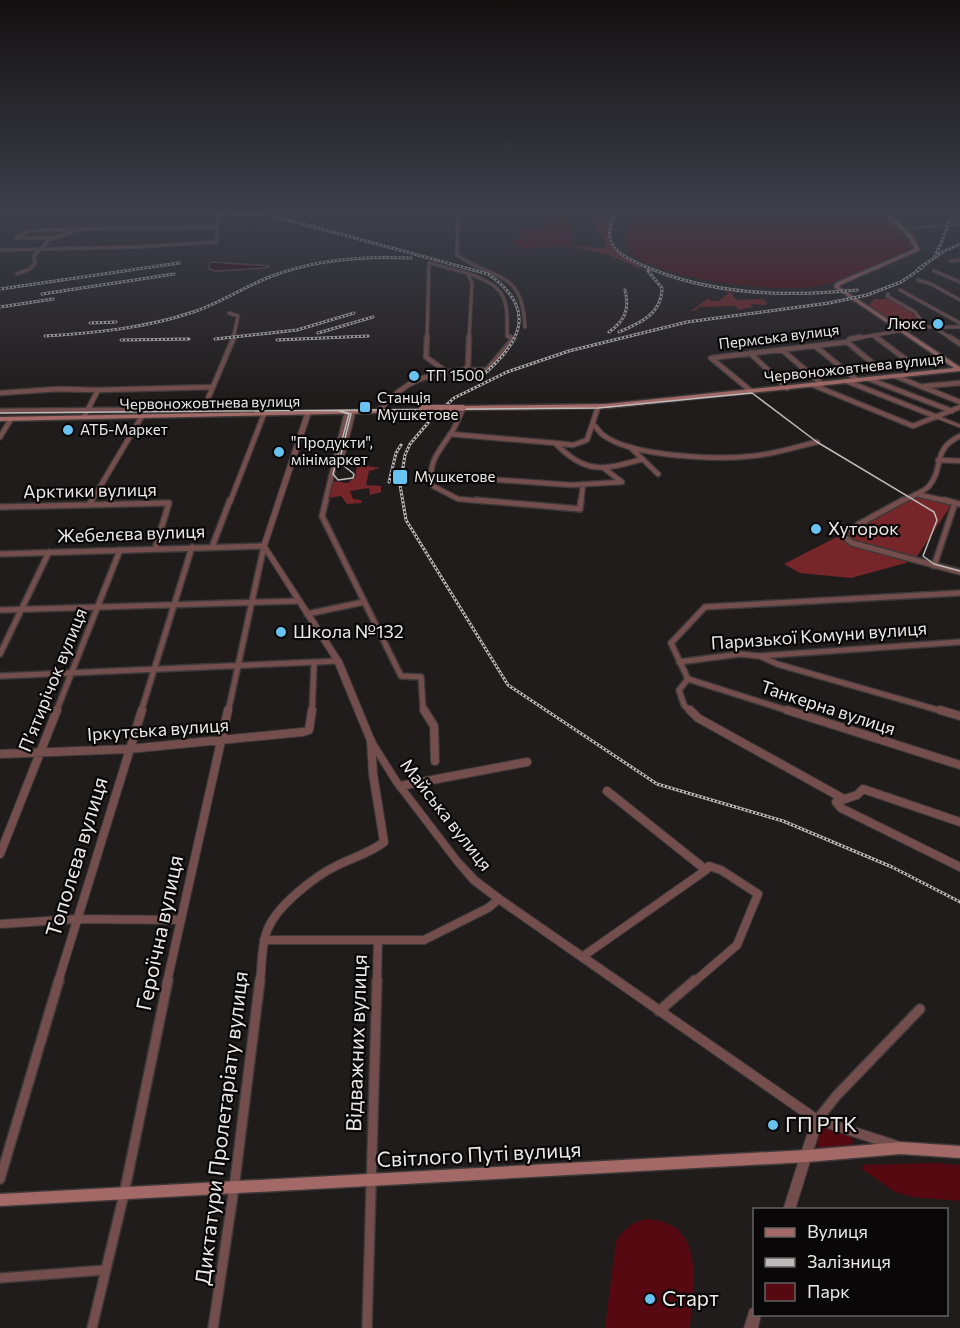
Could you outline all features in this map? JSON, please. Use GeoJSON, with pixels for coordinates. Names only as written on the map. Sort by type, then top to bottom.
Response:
{"type":"FeatureCollection","features":[{"type":"Feature","properties":{"kind":"main road"},"geometry":{"type":"LineString","coordinates":[[864,273],[837,284],[836,287],[960,369]]}},
{"type":"Feature","properties":{"kind":"main road","name":"Червоножовтнева вулиця"},"geometry":{"type":"LineString","coordinates":[[0,419],[379,410],[598,408],[960,369]]}},
{"type":"Feature","properties":{"kind":"main road","name":"Світлого Путі вулиця"},"geometry":{"type":"LineString","coordinates":[[0,1200],[807,1156],[901,1148],[960,1152]]}},
{"type":"Feature","properties":{"kind":"street"},"geometry":{"type":"LineString","coordinates":[[429,273],[426,357],[447,372]]}},
{"type":"Feature","properties":{"kind":"street"},"geometry":{"type":"LineString","coordinates":[[464,370],[468,366],[471,336],[472,283],[467,273]]}},
{"type":"Feature","properties":{"kind":"street"},"geometry":{"type":"LineString","coordinates":[[379,410],[401,386],[410,381],[447,372],[487,370],[513,339],[507,336],[508,305],[503,291],[490,281],[467,273]]}},
{"type":"Feature","properties":{"kind":"street"},"geometry":{"type":"LineString","coordinates":[[492,273],[508,281],[520,291],[525,307],[525,327]]}},
{"type":"Feature","properties":{"kind":"street"},"geometry":{"type":"LineString","coordinates":[[939,273],[960,282]]}},
{"type":"Feature","properties":{"kind":"street"},"geometry":{"type":"LineString","coordinates":[[918,280],[931,284],[960,300]]}},
{"type":"Feature","properties":{"kind":"street"},"geometry":{"type":"LineString","coordinates":[[900,290],[960,325]]}},
{"type":"Feature","properties":{"kind":"street"},"geometry":{"type":"LineString","coordinates":[[888,294],[919,315],[923,327]]}},
{"type":"Feature","properties":{"kind":"street"},"geometry":{"type":"LineString","coordinates":[[188,416],[207,401],[234,338],[238,316],[229,313]]}},
{"type":"Feature","properties":{"kind":"street","name":"Пермська вулиця"},"geometry":{"type":"LineString","coordinates":[[751,391],[711,359],[847,342],[850,339],[923,327],[960,325]]}},
{"type":"Feature","properties":{"kind":"street"},"geometry":{"type":"LineString","coordinates":[[934,328],[960,344]]}},
{"type":"Feature","properties":{"kind":"street"},"geometry":{"type":"LineString","coordinates":[[874,336],[908,361],[943,358]]}},
{"type":"Feature","properties":{"kind":"street"},"geometry":{"type":"LineString","coordinates":[[847,342],[875,364]]}},
{"type":"Feature","properties":{"kind":"street"},"geometry":{"type":"LineString","coordinates":[[815,346],[857,380]]}},
{"type":"Feature","properties":{"kind":"street"},"geometry":{"type":"LineString","coordinates":[[782,350],[822,384]]}},
{"type":"Feature","properties":{"kind":"street"},"geometry":{"type":"LineString","coordinates":[[750,354],[787,388]]}},
{"type":"Feature","properties":{"kind":"street"},"geometry":{"type":"LineString","coordinates":[[895,376],[960,402]]}},
{"type":"Feature","properties":{"kind":"street"},"geometry":{"type":"LineString","coordinates":[[869,379],[952,411]]}},
{"type":"Feature","properties":{"kind":"street"},"geometry":{"type":"LineString","coordinates":[[846,381],[960,426]]}},
{"type":"Feature","properties":{"kind":"street"},"geometry":{"type":"LineString","coordinates":[[921,386],[960,382]]}},
{"type":"Feature","properties":{"kind":"street"},"geometry":{"type":"LineString","coordinates":[[813,385],[913,426],[960,407]]}},
{"type":"Feature","properties":{"kind":"street"},"geometry":{"type":"LineString","coordinates":[[0,393],[58,389],[213,387]]}},
{"type":"Feature","properties":{"kind":"street"},"geometry":{"type":"LineString","coordinates":[[84,417],[98,390]]}},
{"type":"Feature","properties":{"kind":"street"},"geometry":{"type":"LineString","coordinates":[[450,434],[555,443],[582,443],[587,440],[594,425],[598,408]]}},
{"type":"Feature","properties":{"kind":"street"},"geometry":{"type":"LineString","coordinates":[[0,411],[195,409]]}},
{"type":"Feature","properties":{"kind":"street"},"geometry":{"type":"LineString","coordinates":[[463,409],[450,434],[437,448],[429,475],[433,486],[458,499],[580,508],[584,484]]}},
{"type":"Feature","properties":{"kind":"street"},"geometry":{"type":"LineString","coordinates":[[342,456],[350,412]]}},
{"type":"Feature","properties":{"kind":"street"},"geometry":{"type":"LineString","coordinates":[[350,412],[322,516],[400,676],[421,677],[423,708],[434,726],[435,761]]}},
{"type":"Feature","properties":{"kind":"street"},"geometry":{"type":"LineString","coordinates":[[264,546],[308,413]]}},
{"type":"Feature","properties":{"kind":"street"},"geometry":{"type":"LineString","coordinates":[[212,547],[264,414]]}},
{"type":"Feature","properties":{"kind":"street"},"geometry":{"type":"LineString","coordinates":[[89,505],[142,416]]}},
{"type":"Feature","properties":{"kind":"street"},"geometry":{"type":"LineString","coordinates":[[0,437],[11,419]]}},
{"type":"Feature","properties":{"kind":"street"},"geometry":{"type":"LineString","coordinates":[[594,425],[597,432],[604,437],[671,456],[746,458],[817,442]]}},
{"type":"Feature","properties":{"kind":"street"},"geometry":{"type":"LineString","coordinates":[[960,436],[946,442],[938,460],[934,479],[928,487],[840,534],[852,543],[934,566],[960,570]]}},
{"type":"Feature","properties":{"kind":"street"},"geometry":{"type":"LineString","coordinates":[[555,443],[564,454],[586,468],[596,471],[642,459]]}},
{"type":"Feature","properties":{"kind":"street"},"geometry":{"type":"LineString","coordinates":[[630,446],[658,474]]}},
{"type":"Feature","properties":{"kind":"street"},"geometry":{"type":"LineString","coordinates":[[938,460],[960,461]]}},
{"type":"Feature","properties":{"kind":"street"},"geometry":{"type":"LineString","coordinates":[[429,475],[584,484],[622,482],[605,469]]}},
{"type":"Feature","properties":{"kind":"street"},"geometry":{"type":"LineString","coordinates":[[915,494],[957,503],[934,566]]}},
{"type":"Feature","properties":{"kind":"street","name":"Арктики вулиця"},"geometry":{"type":"LineString","coordinates":[[0,507],[169,503],[155,549]]}},
{"type":"Feature","properties":{"kind":"street","name":"Жебелєва вулиця"},"geometry":{"type":"LineString","coordinates":[[0,554],[264,546]]}},
{"type":"Feature","properties":{"kind":"street","name":"Майська вулиця"},"geometry":{"type":"LineString","coordinates":[[264,546],[338,661],[371,741],[400,786],[474,880],[817,1120],[901,1148]]}},
{"type":"Feature","properties":{"kind":"street","name":"Героїчна вулиця"},"geometry":{"type":"LineString","coordinates":[[92,1328],[124,1194],[180,920],[264,546]]}},
{"type":"Feature","properties":{"kind":"street","name":"Тополєва вулиця"},"geometry":{"type":"LineString","coordinates":[[0,1179],[77,919],[192,547]]}},
{"type":"Feature","properties":{"kind":"street","name":"П’ятирічок вулиця"},"geometry":{"type":"LineString","coordinates":[[0,854],[120,550]]}},
{"type":"Feature","properties":{"kind":"street"},"geometry":{"type":"LineString","coordinates":[[0,654],[49,552]]}},
{"type":"Feature","properties":{"kind":"street"},"geometry":{"type":"LineString","coordinates":[[844,799],[698,718],[684,705],[679,690],[688,679],[671,644],[700,611],[720,604],[760,605],[960,592]]}},
{"type":"Feature","properties":{"kind":"street"},"geometry":{"type":"LineString","coordinates":[[0,610],[299,601]]}},
{"type":"Feature","properties":{"kind":"street"},"geometry":{"type":"LineString","coordinates":[[307,614],[364,602]]}},
{"type":"Feature","properties":{"kind":"street","name":"Паризької Комуни вулиця"},"geometry":{"type":"LineString","coordinates":[[679,662],[740,654],[759,656],[960,642]]}},
{"type":"Feature","properties":{"kind":"street"},"geometry":{"type":"LineString","coordinates":[[759,656],[777,664],[960,716]]}},
{"type":"Feature","properties":{"kind":"street"},"geometry":{"type":"LineString","coordinates":[[0,676],[338,661]]}},
{"type":"Feature","properties":{"kind":"street","name":"Іркутська вулиця"},"geometry":{"type":"LineString","coordinates":[[0,754],[129,749],[303,732],[309,730],[312,723],[314,663]]}},
{"type":"Feature","properties":{"kind":"street","name":"Танкерна вулиця"},"geometry":{"type":"LineString","coordinates":[[688,679],[960,765]]}},
{"type":"Feature","properties":{"kind":"street"},"geometry":{"type":"LineString","coordinates":[[371,741],[373,774],[384,842],[334,866],[318,877],[281,909],[269,924],[265,936],[423,940],[488,908],[499,899]]}},
{"type":"Feature","properties":{"kind":"street"},"geometry":{"type":"LineString","coordinates":[[400,786],[527,762]]}},
{"type":"Feature","properties":{"kind":"street"},"geometry":{"type":"LineString","coordinates":[[960,822],[863,789],[857,795],[836,802],[841,808],[960,867]]}},
{"type":"Feature","properties":{"kind":"street"},"geometry":{"type":"LineString","coordinates":[[607,790],[706,870]]}},
{"type":"Feature","properties":{"kind":"street"},"geometry":{"type":"LineString","coordinates":[[582,957],[710,866],[721,870],[758,894],[737,945],[659,1011]]}},
{"type":"Feature","properties":{"kind":"street"},"geometry":{"type":"LineString","coordinates":[[0,924],[77,919],[180,920]]}},
{"type":"Feature","properties":{"kind":"street","name":"Диктатури Пролетаріату вулиця"},"geometry":{"type":"LineString","coordinates":[[213,1328],[234,1188],[265,936]]}},
{"type":"Feature","properties":{"kind":"street","name":"Відважних вулиця"},"geometry":{"type":"LineString","coordinates":[[367,1328],[378,939]]}},
{"type":"Feature","properties":{"kind":"street"},"geometry":{"type":"LineString","coordinates":[[789,1208],[817,1120],[869,1060],[920,1009]]}},
{"type":"Feature","properties":{"kind":"street"},"geometry":{"type":"LineString","coordinates":[[0,1278],[105,1270]]}},
{"type":"Feature","properties":{"kind":"green space"},"geometry":{"type":"Polygon","coordinates":[[[674,273],[856,273],[826,284],[798,288],[724,283],[674,273]]]}},
{"type":"Feature","properties":{"kind":"green space"},"geometry":{"type":"Polygon","coordinates":[[[825,1127],[851,1137],[852,1146],[818,1148],[816,1143],[820,1129],[825,1127]]]}},
{"type":"Feature","properties":{"kind":"green space"},"geometry":{"type":"Polygon","coordinates":[[[936,1163],[960,1165],[960,1201],[912,1197],[895,1192],[862,1169],[863,1165],[936,1163]]]}},
{"type":"Feature","properties":{"kind":"green space","name":"Старт"},"geometry":{"type":"Polygon","coordinates":[[[644,1219],[664,1222],[679,1231],[687,1243],[694,1275],[690,1328],[605,1328],[616,1241],[628,1227],[644,1219]]]}},
{"type":"Feature","properties":{"kind":"shaded area"},"geometry":{"type":"Polygon","coordinates":[[[724,291],[734,293],[732,295],[737,300],[763,299],[767,303],[765,305],[750,304],[753,307],[738,310],[736,306],[699,307],[691,311],[709,298],[711,301],[718,301],[728,294],[724,291]]]}},
{"type":"Feature","properties":{"kind":"shaded area"},"geometry":{"type":"Polygon","coordinates":[[[874,299],[890,299],[912,313],[921,323],[918,328],[899,326],[869,305],[874,299]]]}},
{"type":"Feature","properties":{"kind":"shaded area"},"geometry":{"type":"Polygon","coordinates":[[[357,466],[380,468],[369,471],[366,485],[381,486],[381,492],[370,495],[369,488],[350,491],[353,499],[361,500],[362,503],[347,504],[341,496],[328,498],[332,481],[348,483],[355,477],[357,466]]]}},
{"type":"Feature","properties":{"kind":"shaded area"},"geometry":{"type":"Polygon","coordinates":[[[917,496],[952,504],[916,558],[906,563],[851,578],[800,573],[784,564],[917,496]]]}},
{"type":"Feature","properties":{"kind":"tram line"},"geometry":{"type":"LineString","coordinates":[[0,413],[598,408],[752,393],[817,442],[934,512],[937,520],[923,556],[934,564],[960,571]]}},
{"type":"Feature","properties":{"kind":"tram line"},"geometry":{"type":"LineString","coordinates":[[339,411],[349,414],[333,474],[338,480],[353,478],[354,474],[339,462],[351,414],[341,411]]}},
{"type":"Feature","properties":{"kind":"railway"},"geometry":{"type":"LineString","coordinates":[[0,289],[110,273]]}},
{"type":"Feature","properties":{"kind":"railway"},"geometry":{"type":"LineString","coordinates":[[45,336],[120,329],[175,318],[213,304],[281,273]]}},
{"type":"Feature","properties":{"kind":"railway"},"geometry":{"type":"LineString","coordinates":[[478,379],[505,353],[518,327],[519,314],[514,301],[504,287],[484,273]]}},
{"type":"Feature","properties":{"kind":"railway"},"geometry":{"type":"LineString","coordinates":[[619,332],[642,321],[658,305],[662,288],[650,273]]}},
{"type":"Feature","properties":{"kind":"railway"},"geometry":{"type":"LineString","coordinates":[[661,273],[695,283],[749,292],[803,293],[857,290]]}},
{"type":"Feature","properties":{"kind":"railway"},"geometry":{"type":"LineString","coordinates":[[914,273],[901,282],[867,295],[829,303],[687,322],[569,351],[507,372],[454,398],[433,417],[410,444],[405,455],[400,485],[406,520],[508,685],[657,784],[783,821],[892,867],[960,902]]}},
{"type":"Feature","properties":{"kind":"railway"},"geometry":{"type":"LineString","coordinates":[[42,294],[174,274]]}},
{"type":"Feature","properties":{"kind":"railway"},"geometry":{"type":"LineString","coordinates":[[609,332],[625,314],[627,303],[625,290]]}},
{"type":"Feature","properties":{"kind":"railway"},"geometry":{"type":"LineString","coordinates":[[0,307],[53,299]]}},
{"type":"Feature","properties":{"kind":"railway"},"geometry":{"type":"LineString","coordinates":[[215,339],[297,330],[354,313]]}},
{"type":"Feature","properties":{"kind":"railway"},"geometry":{"type":"LineString","coordinates":[[318,333],[373,317]]}},
{"type":"Feature","properties":{"kind":"railway"},"geometry":{"type":"LineString","coordinates":[[90,323],[116,322]]}},
{"type":"Feature","properties":{"kind":"railway"},"geometry":{"type":"LineString","coordinates":[[277,340],[368,336]]}},
{"type":"Feature","properties":{"kind":"railway"},"geometry":{"type":"LineString","coordinates":[[121,340],[189,339]]}},
{"type":"Feature","properties":{"kind":"railway"},"geometry":{"type":"LineString","coordinates":[[389,482],[396,453],[401,445]]}},
{"type":"Feature","properties":{"kind":"place","name":"Люкс"},"geometry":{"type":"Point","coordinates":[938,324]}},
{"type":"Feature","properties":{"kind":"place","name":"ТП 1500"},"geometry":{"type":"Point","coordinates":[414,376]}},
{"type":"Feature","properties":{"kind":"place","name":"Станція Мушкетове"},"geometry":{"type":"Point","coordinates":[365,407]}},
{"type":"Feature","properties":{"kind":"place","name":"АТБ-Маркет"},"geometry":{"type":"Point","coordinates":[68,430]}},
{"type":"Feature","properties":{"kind":"place","name":"\"Продукти\", мінімаркет"},"geometry":{"type":"Point","coordinates":[279,452]}},
{"type":"Feature","properties":{"kind":"place","name":"Мушкетове"},"geometry":{"type":"Point","coordinates":[400,477]}},
{"type":"Feature","properties":{"kind":"place","name":"Хуторок"},"geometry":{"type":"Point","coordinates":[816,529]}},
{"type":"Feature","properties":{"kind":"place","name":"Школа №132"},"geometry":{"type":"Point","coordinates":[281,632]}},
{"type":"Feature","properties":{"kind":"place","name":"ГП РТК"},"geometry":{"type":"Point","coordinates":[773,1125]}},
{"type":"Feature","properties":{"kind":"place","name":"Старт"},"geometry":{"type":"Point","coordinates":[650,1299]}}]}
